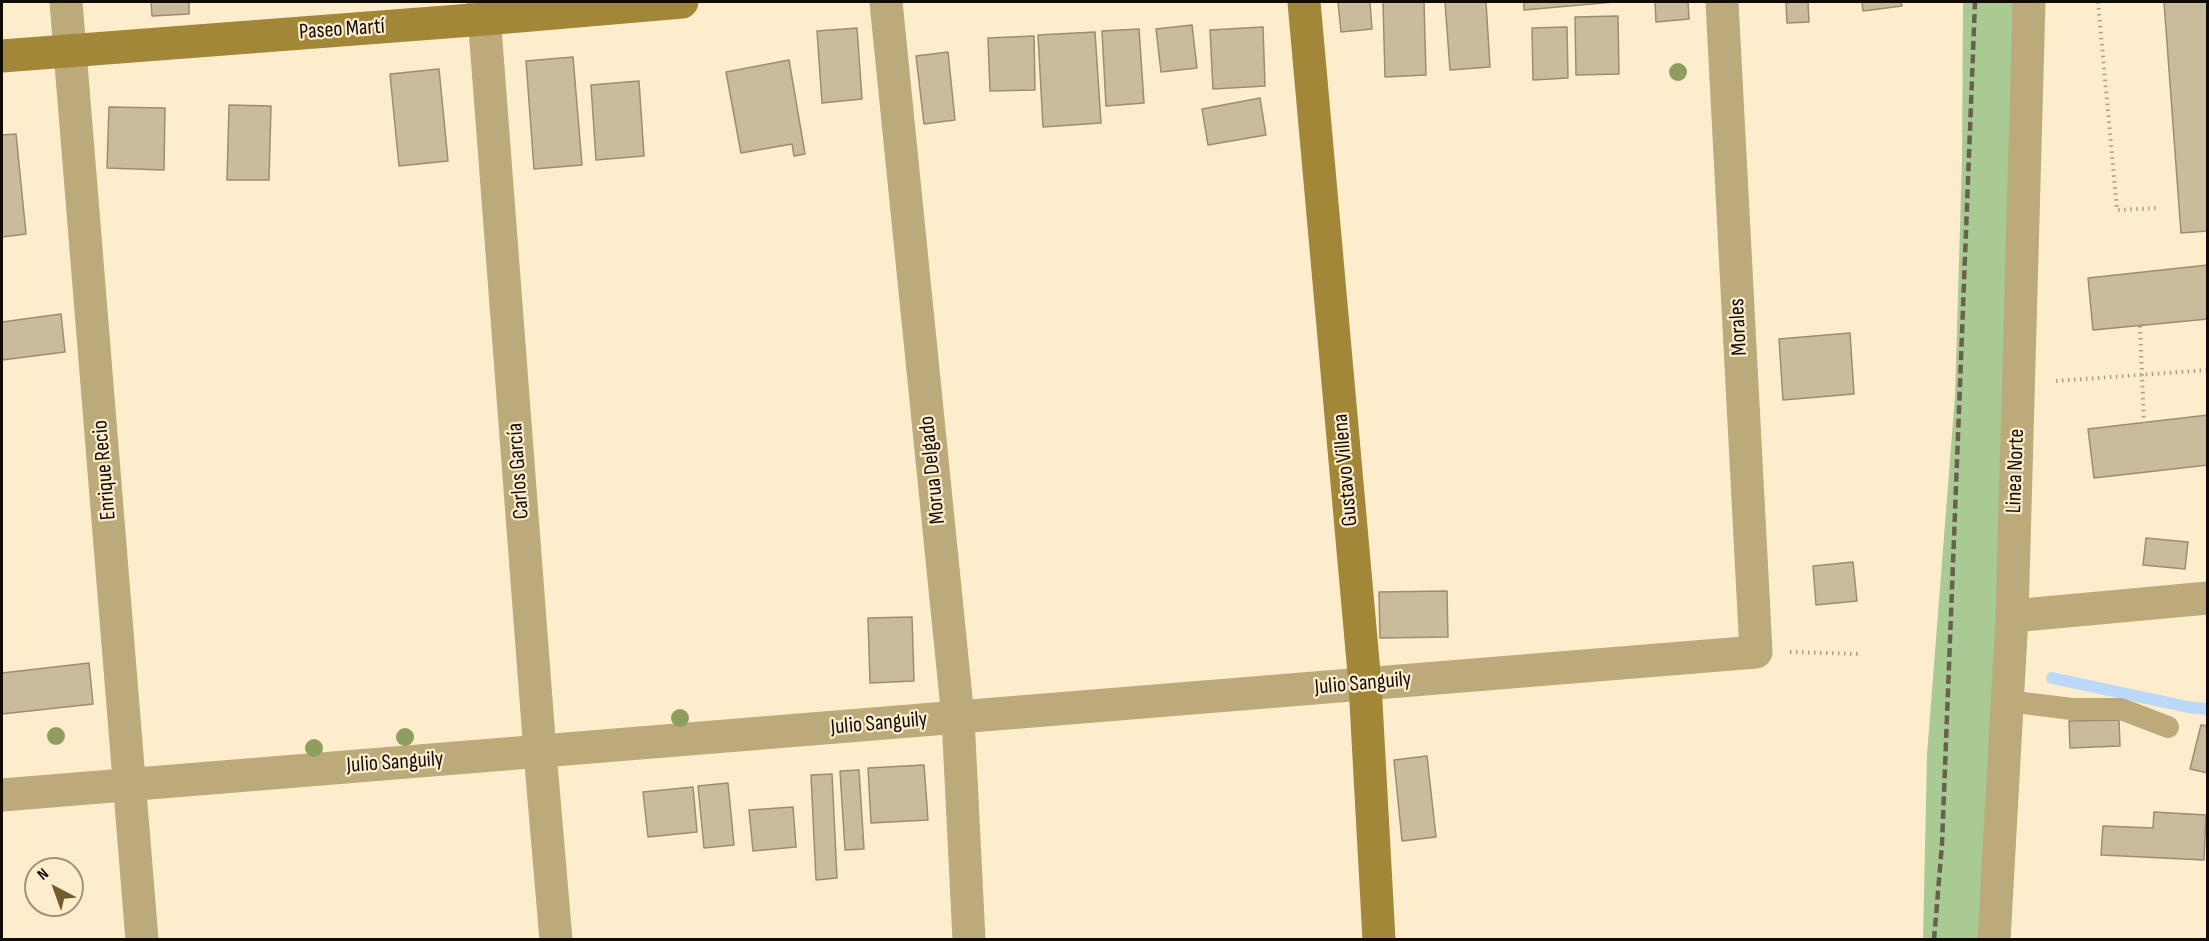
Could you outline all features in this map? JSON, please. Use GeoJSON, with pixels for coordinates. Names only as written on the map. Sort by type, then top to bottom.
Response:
{"type":"FeatureCollection","features":[{"type":"Feature","properties":{"kind":"street","name":"Enrique Recio"},"geometry":{"type":"LineString","coordinates":[[66,2],[142,939]]}},
{"type":"Feature","properties":{"kind":"street","name":"Paseo Martí"},"geometry":{"type":"LineString","coordinates":[[2,56],[484,10],[682,2]]}},
{"type":"Feature","properties":{"kind":"street","name":"Morua Delgado"},"geometry":{"type":"LineString","coordinates":[[886,2],[958,718],[969,939]]}},
{"type":"Feature","properties":{"kind":"street","name":"Gustavo Villena"},"geometry":{"type":"LineString","coordinates":[[1304,2],[1365,684],[1379,939]]}},
{"type":"Feature","properties":{"kind":"street","name":"Morales"},"geometry":{"type":"LineString","coordinates":[[1722,2],[1756,652]]}},
{"type":"Feature","properties":{"kind":"street","name":"Linea Norte"},"geometry":{"type":"LineString","coordinates":[[1994,939],[2012,616],[2029,2]]}},
{"type":"Feature","properties":{"kind":"street","name":"Carlos García"},"geometry":{"type":"LineString","coordinates":[[484,10],[556,939]]}},
{"type":"Feature","properties":{"kind":"street"},"geometry":{"type":"LineString","coordinates":[[2012,616],[2208,598]]}},
{"type":"Feature","properties":{"kind":"street","name":"Julio Sanguily"},"geometry":{"type":"LineString","coordinates":[[2,795],[1756,652]]}},
{"type":"Feature","properties":{"kind":"lane"},"geometry":{"type":"LineString","coordinates":[[2007,701],[2072,709],[2121,709],[2168,727]]}},
{"type":"Feature","properties":{"kind":"path"},"geometry":{"type":"LineString","coordinates":[[2098,2],[2117,210],[2157,208]]}},
{"type":"Feature","properties":{"kind":"path"},"geometry":{"type":"LineString","coordinates":[[2140,326],[2144,423]]}},
{"type":"Feature","properties":{"kind":"path"},"geometry":{"type":"LineString","coordinates":[[2018,383],[2208,370]]}},
{"type":"Feature","properties":{"kind":"path"},"geometry":{"type":"LineString","coordinates":[[1756,652],[1861,654]]}},
{"type":"Feature","properties":{"kind":"green space"},"geometry":{"type":"Polygon","coordinates":[[[1963,2],[2023,2],[1994,939],[1923,940],[1927,754],[1955,396],[1962,161],[1963,2]]]}},
{"type":"Feature","properties":{"kind":"building"},"geometry":{"type":"Polygon","coordinates":[[[151,2],[189,2],[189,14],[152,16],[151,2]]]}},
{"type":"Feature","properties":{"kind":"building"},"geometry":{"type":"Polygon","coordinates":[[[1338,2],[1370,2],[1372,29],[1341,32],[1338,2]]]}},
{"type":"Feature","properties":{"kind":"building"},"geometry":{"type":"Polygon","coordinates":[[[1383,2],[1424,2],[1426,75],[1385,77],[1383,2]]]}},
{"type":"Feature","properties":{"kind":"building"},"geometry":{"type":"Polygon","coordinates":[[[1445,2],[1486,2],[1490,67],[1450,70],[1445,2]]]}},
{"type":"Feature","properties":{"kind":"building"},"geometry":{"type":"Polygon","coordinates":[[[1524,2],[1614,2],[1524,10],[1524,2]]]}},
{"type":"Feature","properties":{"kind":"building"},"geometry":{"type":"Polygon","coordinates":[[[1655,2],[1688,2],[1689,19],[1656,22],[1655,2]]]}},
{"type":"Feature","properties":{"kind":"building"},"geometry":{"type":"Polygon","coordinates":[[[1786,2],[1808,2],[1809,22],[1787,23],[1786,2]]]}},
{"type":"Feature","properties":{"kind":"building"},"geometry":{"type":"Polygon","coordinates":[[[1862,2],[1901,2],[1902,6],[1863,11],[1862,2]]]}},
{"type":"Feature","properties":{"kind":"building"},"geometry":{"type":"Polygon","coordinates":[[[2164,2],[2208,2],[2208,231],[2181,233],[2164,2]]]}},
{"type":"Feature","properties":{"kind":"building"},"geometry":{"type":"Polygon","coordinates":[[[1618,16],[1619,74],[1576,75],[1575,17],[1618,16]]]}},
{"type":"Feature","properties":{"kind":"building"},"geometry":{"type":"Polygon","coordinates":[[[1192,25],[1197,68],[1161,72],[1156,29],[1192,25]]]}},
{"type":"Feature","properties":{"kind":"building"},"geometry":{"type":"Polygon","coordinates":[[[1263,27],[1265,86],[1213,89],[1210,30],[1263,27]]]}},
{"type":"Feature","properties":{"kind":"building"},"geometry":{"type":"Polygon","coordinates":[[[1567,27],[1568,78],[1533,80],[1532,28],[1567,27]]]}},
{"type":"Feature","properties":{"kind":"building"},"geometry":{"type":"Polygon","coordinates":[[[857,28],[862,99],[822,103],[817,31],[857,28]]]}},
{"type":"Feature","properties":{"kind":"building"},"geometry":{"type":"Polygon","coordinates":[[[1139,29],[1144,103],[1106,106],[1102,31],[1139,29]]]}},
{"type":"Feature","properties":{"kind":"building"},"geometry":{"type":"Polygon","coordinates":[[[1095,32],[1101,123],[1043,127],[1038,35],[1095,32]]]}},
{"type":"Feature","properties":{"kind":"building"},"geometry":{"type":"Polygon","coordinates":[[[1034,36],[1035,90],[990,91],[988,38],[1034,36]]]}},
{"type":"Feature","properties":{"kind":"building"},"geometry":{"type":"Polygon","coordinates":[[[948,52],[955,120],[924,124],[916,56],[948,52]]]}},
{"type":"Feature","properties":{"kind":"building"},"geometry":{"type":"Polygon","coordinates":[[[573,57],[582,165],[534,169],[526,61],[573,57]]]}},
{"type":"Feature","properties":{"kind":"building"},"geometry":{"type":"Polygon","coordinates":[[[789,60],[805,154],[794,156],[792,144],[741,153],[726,72],[789,60]]]}},
{"type":"Feature","properties":{"kind":"building"},"geometry":{"type":"Polygon","coordinates":[[[439,69],[448,161],[399,166],[390,74],[439,69]]]}},
{"type":"Feature","properties":{"kind":"building"},"geometry":{"type":"Polygon","coordinates":[[[639,81],[644,156],[596,160],[591,85],[639,81]]]}},
{"type":"Feature","properties":{"kind":"building"},"geometry":{"type":"Polygon","coordinates":[[[1260,98],[1266,135],[1208,145],[1202,109],[1260,98]]]}},
{"type":"Feature","properties":{"kind":"building"},"geometry":{"type":"Polygon","coordinates":[[[229,105],[271,106],[269,180],[227,180],[229,105]]]}},
{"type":"Feature","properties":{"kind":"building"},"geometry":{"type":"Polygon","coordinates":[[[109,107],[165,108],[164,170],[107,168],[109,107]]]}},
{"type":"Feature","properties":{"kind":"building"},"geometry":{"type":"Polygon","coordinates":[[[16,134],[26,234],[2,237],[2,135],[16,134]]]}},
{"type":"Feature","properties":{"kind":"building"},"geometry":{"type":"Polygon","coordinates":[[[2208,265],[2208,319],[2093,330],[2088,278],[2208,265]]]}},
{"type":"Feature","properties":{"kind":"building"},"geometry":{"type":"Polygon","coordinates":[[[61,314],[65,352],[2,360],[2,322],[61,314]]]}},
{"type":"Feature","properties":{"kind":"building"},"geometry":{"type":"Polygon","coordinates":[[[1850,333],[1854,394],[1783,400],[1779,339],[1850,333]]]}},
{"type":"Feature","properties":{"kind":"building"},"geometry":{"type":"Polygon","coordinates":[[[2208,415],[2208,465],[2094,478],[2088,429],[2208,415]]]}},
{"type":"Feature","properties":{"kind":"building"},"geometry":{"type":"Polygon","coordinates":[[[2146,538],[2188,542],[2185,569],[2143,565],[2146,538]]]}},
{"type":"Feature","properties":{"kind":"building"},"geometry":{"type":"Polygon","coordinates":[[[1853,562],[1857,601],[1816,605],[1813,566],[1853,562]]]}},
{"type":"Feature","properties":{"kind":"building"},"geometry":{"type":"Polygon","coordinates":[[[1447,591],[1448,637],[1380,638],[1379,592],[1447,591]]]}},
{"type":"Feature","properties":{"kind":"building"},"geometry":{"type":"Polygon","coordinates":[[[912,617],[914,681],[870,683],[868,618],[912,617]]]}},
{"type":"Feature","properties":{"kind":"building"},"geometry":{"type":"Polygon","coordinates":[[[89,663],[93,704],[2,714],[2,673],[89,663]]]}},
{"type":"Feature","properties":{"kind":"building"},"geometry":{"type":"Polygon","coordinates":[[[2119,720],[2120,746],[2070,748],[2069,721],[2119,720]]]}},
{"type":"Feature","properties":{"kind":"building"},"geometry":{"type":"Polygon","coordinates":[[[2201,725],[2208,726],[2208,773],[2190,769],[2201,725]]]}},
{"type":"Feature","properties":{"kind":"building"},"geometry":{"type":"Polygon","coordinates":[[[1427,756],[1436,837],[1402,841],[1394,760],[1427,756]]]}},
{"type":"Feature","properties":{"kind":"building"},"geometry":{"type":"Polygon","coordinates":[[[924,765],[928,820],[871,823],[868,768],[924,765]]]}},
{"type":"Feature","properties":{"kind":"building"},"geometry":{"type":"Polygon","coordinates":[[[859,770],[864,849],[845,850],[840,771],[859,770]]]}},
{"type":"Feature","properties":{"kind":"building"},"geometry":{"type":"Polygon","coordinates":[[[832,774],[837,878],[816,880],[811,775],[832,774]]]}},
{"type":"Feature","properties":{"kind":"building"},"geometry":{"type":"Polygon","coordinates":[[[728,783],[734,845],[704,848],[698,786],[728,783]]]}},
{"type":"Feature","properties":{"kind":"building"},"geometry":{"type":"Polygon","coordinates":[[[693,787],[697,832],[648,837],[643,792],[693,787]]]}},
{"type":"Feature","properties":{"kind":"building"},"geometry":{"type":"Polygon","coordinates":[[[793,807],[796,847],[753,851],[749,810],[793,807]]]}},
{"type":"Feature","properties":{"kind":"building"},"geometry":{"type":"Polygon","coordinates":[[[2154,812],[2206,815],[2204,860],[2101,855],[2103,826],[2153,828],[2154,812]]]}},
{"type":"Feature","properties":{"kind":"waterway"},"geometry":{"type":"LineString","coordinates":[[2052,678],[2188,707],[2208,709]]}},
{"type":"Feature","properties":{"kind":"railway"},"geometry":{"type":"LineString","coordinates":[[1934,940],[1942,844],[1975,2]]}}]}
